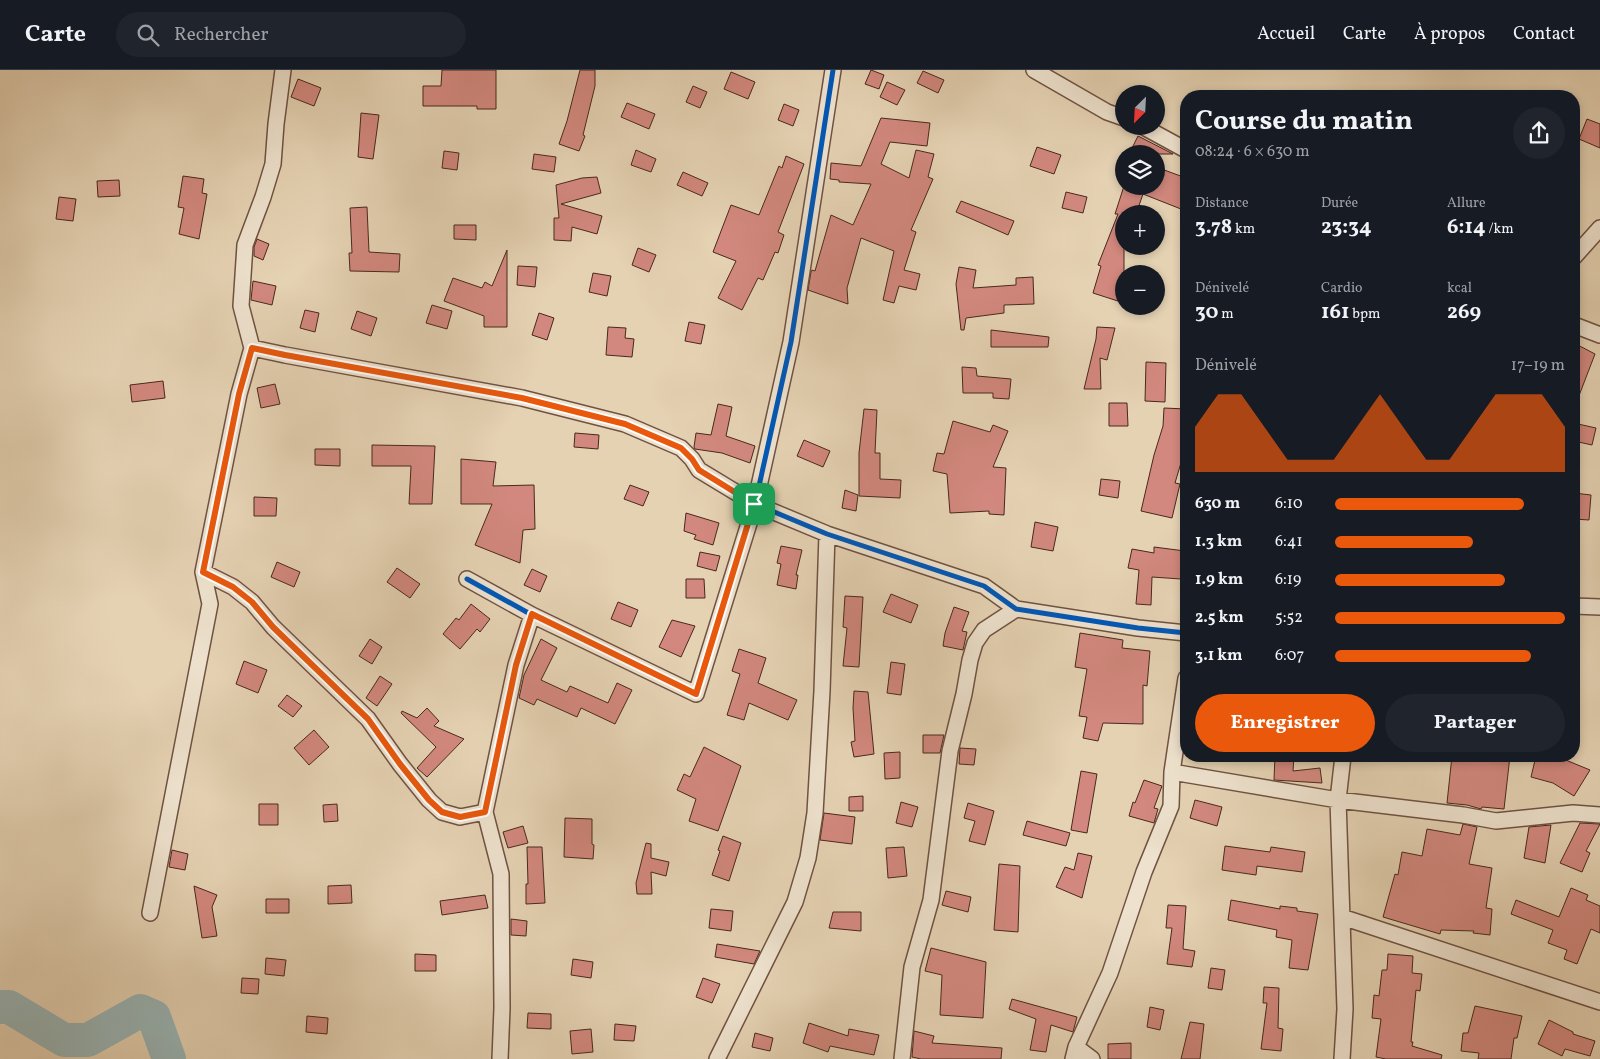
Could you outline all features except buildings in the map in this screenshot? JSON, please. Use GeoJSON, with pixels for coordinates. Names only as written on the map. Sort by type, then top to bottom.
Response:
{"type":"FeatureCollection","features":[{"type":"Feature","properties":{"kind":"street"},"geometry":{"type":"LineString","coordinates":[[150,913],[210,604],[203,572],[239,394],[252,348],[241,306],[245,245],[274,164],[276,124],[283,70]]}},
{"type":"Feature","properties":{"kind":"street"},"geometry":{"type":"LineString","coordinates":[[467,579],[532,614],[696,694],[754,504],[791,342],[833,70]]}},
{"type":"Feature","properties":{"kind":"street"},"geometry":{"type":"LineString","coordinates":[[1034,70],[1115,115]]}},
{"type":"Feature","properties":{"kind":"street"},"geometry":{"type":"LineString","coordinates":[[1158,135],[1180,147]]}},
{"type":"Feature","properties":{"kind":"street"},"geometry":{"type":"LineString","coordinates":[[1580,250],[1600,228]]}},
{"type":"Feature","properties":{"kind":"street"},"geometry":{"type":"LineString","coordinates":[[1580,328],[1600,335]]}},
{"type":"Feature","properties":{"kind":"street"},"geometry":{"type":"LineString","coordinates":[[252,348],[522,398],[625,424],[681,448],[692,459],[699,470],[754,504],[827,534],[984,586],[1016,610],[1180,632]]}},
{"type":"Feature","properties":{"kind":"street"},"geometry":{"type":"LineString","coordinates":[[717,1059],[795,902],[808,858],[815,813],[818,766],[827,534]]}},
{"type":"Feature","properties":{"kind":"street"},"geometry":{"type":"LineString","coordinates":[[203,572],[233,587],[252,602],[273,627],[368,719],[400,764],[429,800],[442,812],[460,817],[485,812]]}},
{"type":"Feature","properties":{"kind":"street"},"geometry":{"type":"LineString","coordinates":[[1580,606],[1600,607]]}},
{"type":"Feature","properties":{"kind":"street"},"geometry":{"type":"LineString","coordinates":[[902,1059],[912,967],[931,900],[950,750],[964,694],[970,660],[975,643],[984,630],[1016,610]]}},
{"type":"Feature","properties":{"kind":"street"},"geometry":{"type":"LineString","coordinates":[[500,1059],[502,1008],[501,874],[485,812],[516,665],[532,614]]}},
{"type":"Feature","properties":{"kind":"street"},"geometry":{"type":"LineString","coordinates":[[1092,1059],[1074,1053],[1110,972],[1144,872],[1171,806],[1172,772],[1180,718]]}},
{"type":"Feature","properties":{"kind":"street"},"geometry":{"type":"LineString","coordinates":[[1342,762],[1338,800],[1345,1009],[1342,1059]]}},
{"type":"Feature","properties":{"kind":"street"},"geometry":{"type":"LineString","coordinates":[[1172,772],[1338,800],[1463,814],[1496,821],[1573,813],[1600,815]]}},
{"type":"Feature","properties":{"kind":"street"},"geometry":{"type":"LineString","coordinates":[[1342,917],[1600,1002]]}},
{"type":"Feature","properties":{"kind":"waterway"},"geometry":{"type":"LineString","coordinates":[[0,1007],[9,1007],[64,1040],[88,1040],[140,1011],[154,1017],[169,1059]]}},
{"type":"Feature","properties":{"kind":"cycle path"},"geometry":{"type":"LineString","coordinates":[[467,579],[532,615],[696,694],[755,504],[791,342],[833,70]]}},
{"type":"Feature","properties":{"kind":"cycle path"},"geometry":{"type":"LineString","coordinates":[[252,348],[522,398],[625,424],[681,448],[692,459],[699,470],[755,504],[827,534],[984,586],[1016,609],[1138,628],[1180,632]]}},
{"type":"Feature","properties":{"kind":"route"},"geometry":{"type":"LineString","coordinates":[[252,348],[522,398],[625,424],[681,448],[692,459],[699,470],[754,504],[696,694],[532,614],[516,665],[485,812],[460,817],[442,812],[429,800],[400,764],[368,719],[273,627],[252,602],[233,587],[203,572],[239,394],[252,348]]}}]}
